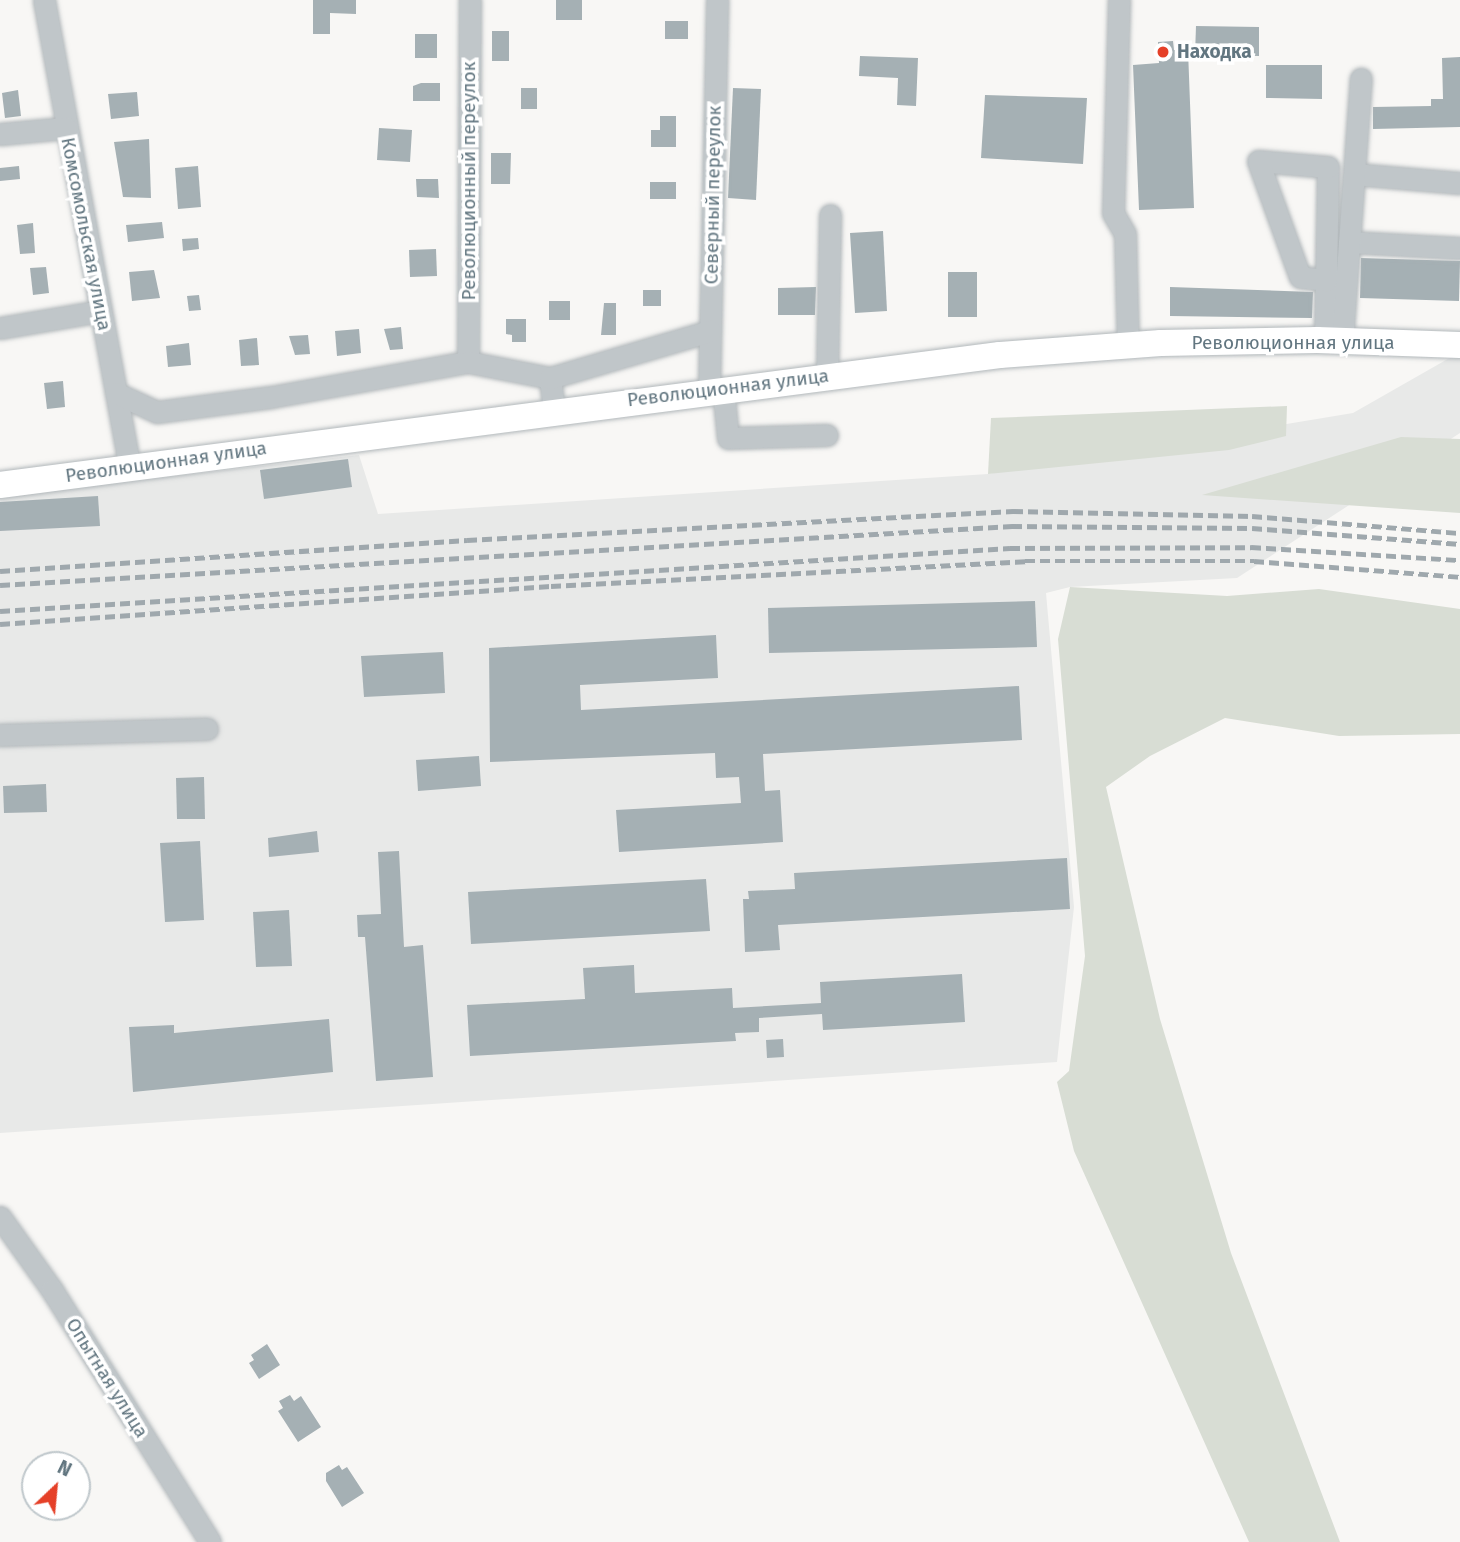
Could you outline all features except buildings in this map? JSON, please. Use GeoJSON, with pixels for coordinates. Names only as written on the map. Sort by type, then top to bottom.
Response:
{"type":"FeatureCollection","features":[{"type":"Feature","properties":{"kind":"main road","name":"Революционная улица"},"geometry":{"type":"LineString","coordinates":[[0,485],[827,375],[1128,345],[1333,341],[1460,345]]}},
{"type":"Feature","properties":{"kind":"street","name":"Комсомольская улица"},"geometry":{"type":"LineString","coordinates":[[44,0],[130,467]]}},
{"type":"Feature","properties":{"kind":"street","name":"Революционный переулок"},"geometry":{"type":"LineString","coordinates":[[468,362],[470,0]]}},
{"type":"Feature","properties":{"kind":"street","name":"Северный переулок"},"geometry":{"type":"LineString","coordinates":[[717,0],[710,331],[716,389],[728,438],[827,435]]}},
{"type":"Feature","properties":{"kind":"street"},"geometry":{"type":"LineString","coordinates":[[1119,0],[1113,214],[1125,234],[1128,345]]}},
{"type":"Feature","properties":{"kind":"street"},"geometry":{"type":"LineString","coordinates":[[1333,341],[1349,242],[1361,79]]}},
{"type":"Feature","properties":{"kind":"street"},"geometry":{"type":"LineString","coordinates":[[0,134],[66,128]]}},
{"type":"Feature","properties":{"kind":"street"},"geometry":{"type":"LineString","coordinates":[[1326,280],[1300,277],[1258,161],[1328,167],[1326,280],[1333,341]]}},
{"type":"Feature","properties":{"kind":"street"},"geometry":{"type":"LineString","coordinates":[[1354,174],[1460,183]]}},
{"type":"Feature","properties":{"kind":"street"},"geometry":{"type":"LineString","coordinates":[[827,375],[830,215]]}},
{"type":"Feature","properties":{"kind":"street"},"geometry":{"type":"LineString","coordinates":[[1349,242],[1460,248]]}},
{"type":"Feature","properties":{"kind":"street"},"geometry":{"type":"LineString","coordinates":[[0,328],[100,311]]}},
{"type":"Feature","properties":{"kind":"street"},"geometry":{"type":"LineString","coordinates":[[116,393],[157,412],[271,397],[468,362],[550,378],[710,331]]}},
{"type":"Feature","properties":{"kind":"street"},"geometry":{"type":"LineString","coordinates":[[550,378],[554,410]]}},
{"type":"Feature","properties":{"kind":"street"},"geometry":{"type":"LineString","coordinates":[[0,735],[207,729]]}},
{"type":"Feature","properties":{"kind":"street","name":"Опытная улица"},"geometry":{"type":"LineString","coordinates":[[0,1217],[52,1290],[210,1542]]}},
{"type":"Feature","properties":{"kind":"shaded area"},"geometry":{"type":"Polygon","coordinates":[[[1460,352],[1460,433],[1237,578],[1070,587],[1046,593],[1074,907],[1057,1062],[0,1133],[0,496],[359,455],[378,514],[988,474],[1353,413],[1460,352]]]}},
{"type":"Feature","properties":{"kind":"shaded area"},"geometry":{"type":"Polygon","coordinates":[[[1287,406],[1286,436],[1229,450],[988,474],[991,418],[1287,406]]]}},
{"type":"Feature","properties":{"kind":"shaded area"},"geometry":{"type":"Polygon","coordinates":[[[1401,437],[1460,439],[1460,513],[1202,495],[1401,437]]]}},
{"type":"Feature","properties":{"kind":"shaded area"},"geometry":{"type":"Polygon","coordinates":[[[1070,587],[1227,596],[1319,589],[1460,609],[1460,734],[1339,736],[1225,718],[1150,756],[1106,787],[1160,1019],[1231,1253],[1340,1542],[1249,1542],[1074,1151],[1057,1082],[1069,1071],[1085,956],[1058,639],[1070,587]]]}},
{"type":"Feature","properties":{"kind":"railway"},"geometry":{"type":"LineString","coordinates":[[0,571],[467,540],[1013,511],[1252,516],[1460,533]]}},
{"type":"Feature","properties":{"kind":"railway"},"geometry":{"type":"LineString","coordinates":[[0,585],[1012,526],[1252,528],[1460,544]]}},
{"type":"Feature","properties":{"kind":"railway"},"geometry":{"type":"LineString","coordinates":[[0,611],[1010,548],[1251,547],[1460,560]]}},
{"type":"Feature","properties":{"kind":"railway"},"geometry":{"type":"LineString","coordinates":[[0,624],[551,586],[1025,561],[1254,561],[1460,577]]}},
{"type":"Feature","properties":{"kind":"place","name":"Находка"},"geometry":{"type":"Point","coordinates":[1163,52]}}]}
